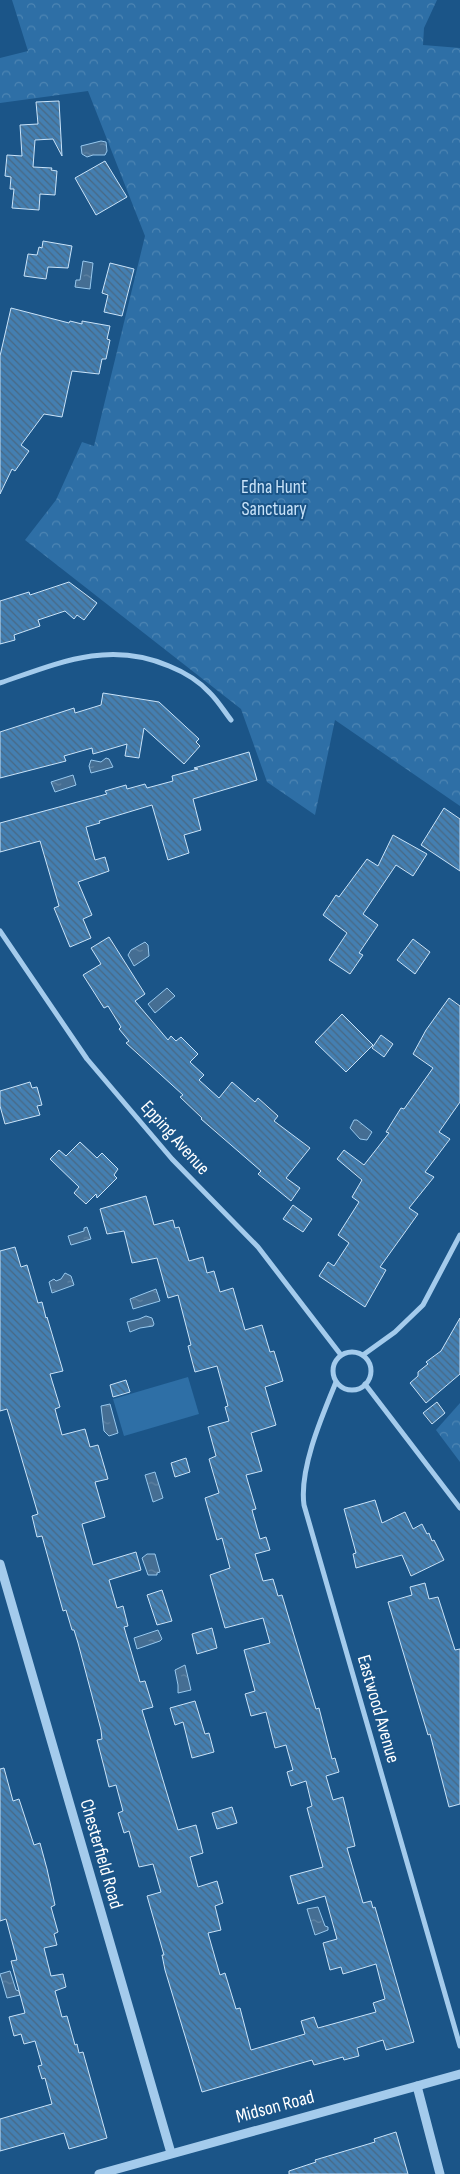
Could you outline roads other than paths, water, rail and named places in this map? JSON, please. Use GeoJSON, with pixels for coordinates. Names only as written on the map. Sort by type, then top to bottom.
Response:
{"type":"FeatureCollection","features":[{"type":"Feature","properties":{"kind":"street"},"geometry":{"type":"LineString","coordinates":[[0,683],[62,662],[88,656],[125,654],[154,659],[185,672],[210,692],[231,720]]}},
{"type":"Feature","properties":{"kind":"street","name":"Epping Avenue"},"geometry":{"type":"LineString","coordinates":[[0,931],[87,1059],[172,1159],[258,1247],[341,1355]]}},
{"type":"Feature","properties":{"kind":"street"},"geometry":{"type":"LineString","coordinates":[[363,1355],[395,1332],[422,1305],[460,1235]]}},
{"type":"Feature","properties":{"kind":"street"},"geometry":{"type":"LineString","coordinates":[[352,1351],[363,1355],[370,1363],[369,1380],[365,1384],[354,1390],[341,1387],[336,1382],[334,1365],[341,1355],[352,1351]]}},
{"type":"Feature","properties":{"kind":"street","name":"Eastwood Avenue"},"geometry":{"type":"LineString","coordinates":[[336,1382],[305,1470],[302,1488],[304,1505],[460,2046]]}},
{"type":"Feature","properties":{"kind":"street"},"geometry":{"type":"LineString","coordinates":[[365,1384],[460,1508]]}},
{"type":"Feature","properties":{"kind":"street","name":"Chesterfield Road"},"geometry":{"type":"LineString","coordinates":[[0,1564],[171,2153]]}},
{"type":"Feature","properties":{"kind":"street","name":"Midson Road"},"geometry":{"type":"LineString","coordinates":[[99,2174],[460,2074]]}},
{"type":"Feature","properties":{"kind":"street"},"geometry":{"type":"LineString","coordinates":[[416,2086],[440,2174]]}},
{"type":"Feature","properties":{"kind":"water"},"geometry":{"type":"Polygon","coordinates":[[[101,141],[106,142],[107,151],[105,155],[87,157],[82,154],[81,146],[101,141]]]}},
{"type":"Feature","properties":{"kind":"water"},"geometry":{"type":"Polygon","coordinates":[[[83,261],[93,263],[90,289],[75,287],[76,280],[80,280],[83,261]]]}},
{"type":"Feature","properties":{"kind":"water"},"geometry":{"type":"Polygon","coordinates":[[[106,758],[109,759],[113,767],[91,773],[89,766],[91,760],[101,762],[106,758]]]}},
{"type":"Feature","properties":{"kind":"water"},"geometry":{"type":"Polygon","coordinates":[[[73,775],[76,785],[55,792],[51,782],[73,775]]]}},
{"type":"Feature","properties":{"kind":"water"},"geometry":{"type":"Polygon","coordinates":[[[145,942],[148,945],[149,956],[134,966],[128,955],[131,950],[145,942]]]}},
{"type":"Feature","properties":{"kind":"water"},"geometry":{"type":"Polygon","coordinates":[[[167,988],[175,996],[155,1013],[148,1004],[167,988]]]}},
{"type":"Feature","properties":{"kind":"water"},"geometry":{"type":"Polygon","coordinates":[[[354,1120],[357,1120],[372,1132],[367,1140],[360,1139],[350,1128],[354,1120]]]}},
{"type":"Feature","properties":{"kind":"water"},"geometry":{"type":"Polygon","coordinates":[[[87,1227],[91,1239],[71,1245],[68,1236],[84,1231],[84,1228],[87,1227]]]}},
{"type":"Feature","properties":{"kind":"water"},"geometry":{"type":"Polygon","coordinates":[[[65,1273],[71,1276],[74,1285],[52,1293],[49,1282],[54,1279],[56,1281],[61,1279],[65,1273]]]}},
{"type":"Feature","properties":{"kind":"water"},"geometry":{"type":"Polygon","coordinates":[[[156,1289],[160,1301],[133,1309],[130,1299],[156,1289]]]}},
{"type":"Feature","properties":{"kind":"water"},"geometry":{"type":"Polygon","coordinates":[[[146,1316],[152,1318],[153,1326],[130,1332],[127,1322],[146,1316]]]}},
{"type":"Feature","properties":{"kind":"water"},"geometry":{"type":"Polygon","coordinates":[[[110,1404],[118,1433],[109,1436],[104,1431],[101,1406],[110,1404]]]}},
{"type":"Feature","properties":{"kind":"water"},"geometry":{"type":"Polygon","coordinates":[[[155,1472],[163,1498],[153,1502],[145,1475],[155,1472]]]}},
{"type":"Feature","properties":{"kind":"water"},"geometry":{"type":"Polygon","coordinates":[[[147,1554],[155,1554],[160,1572],[157,1575],[148,1575],[142,1558],[147,1554]]]}},
{"type":"Feature","properties":{"kind":"water"},"geometry":{"type":"Polygon","coordinates":[[[158,1630],[162,1639],[160,1641],[137,1649],[134,1638],[158,1630]]]}},
{"type":"Feature","properties":{"kind":"water"},"geometry":{"type":"Polygon","coordinates":[[[185,1665],[191,1690],[178,1693],[175,1670],[185,1665]]]}},
{"type":"Feature","properties":{"kind":"water"},"geometry":{"type":"Polygon","coordinates":[[[318,1907],[328,1930],[315,1935],[307,1909],[318,1907]]]}},
{"type":"Feature","properties":{"kind":"water"},"geometry":{"type":"Polygon","coordinates":[[[10,1971],[16,1990],[19,1991],[20,1995],[7,1998],[0,1974],[10,1971]]]}},
{"type":"Feature","properties":{"kind":"park label","name":"Edna Hunt Sanctuary"},"geometry":{"type":"Point","coordinates":[274,498]}}]}
